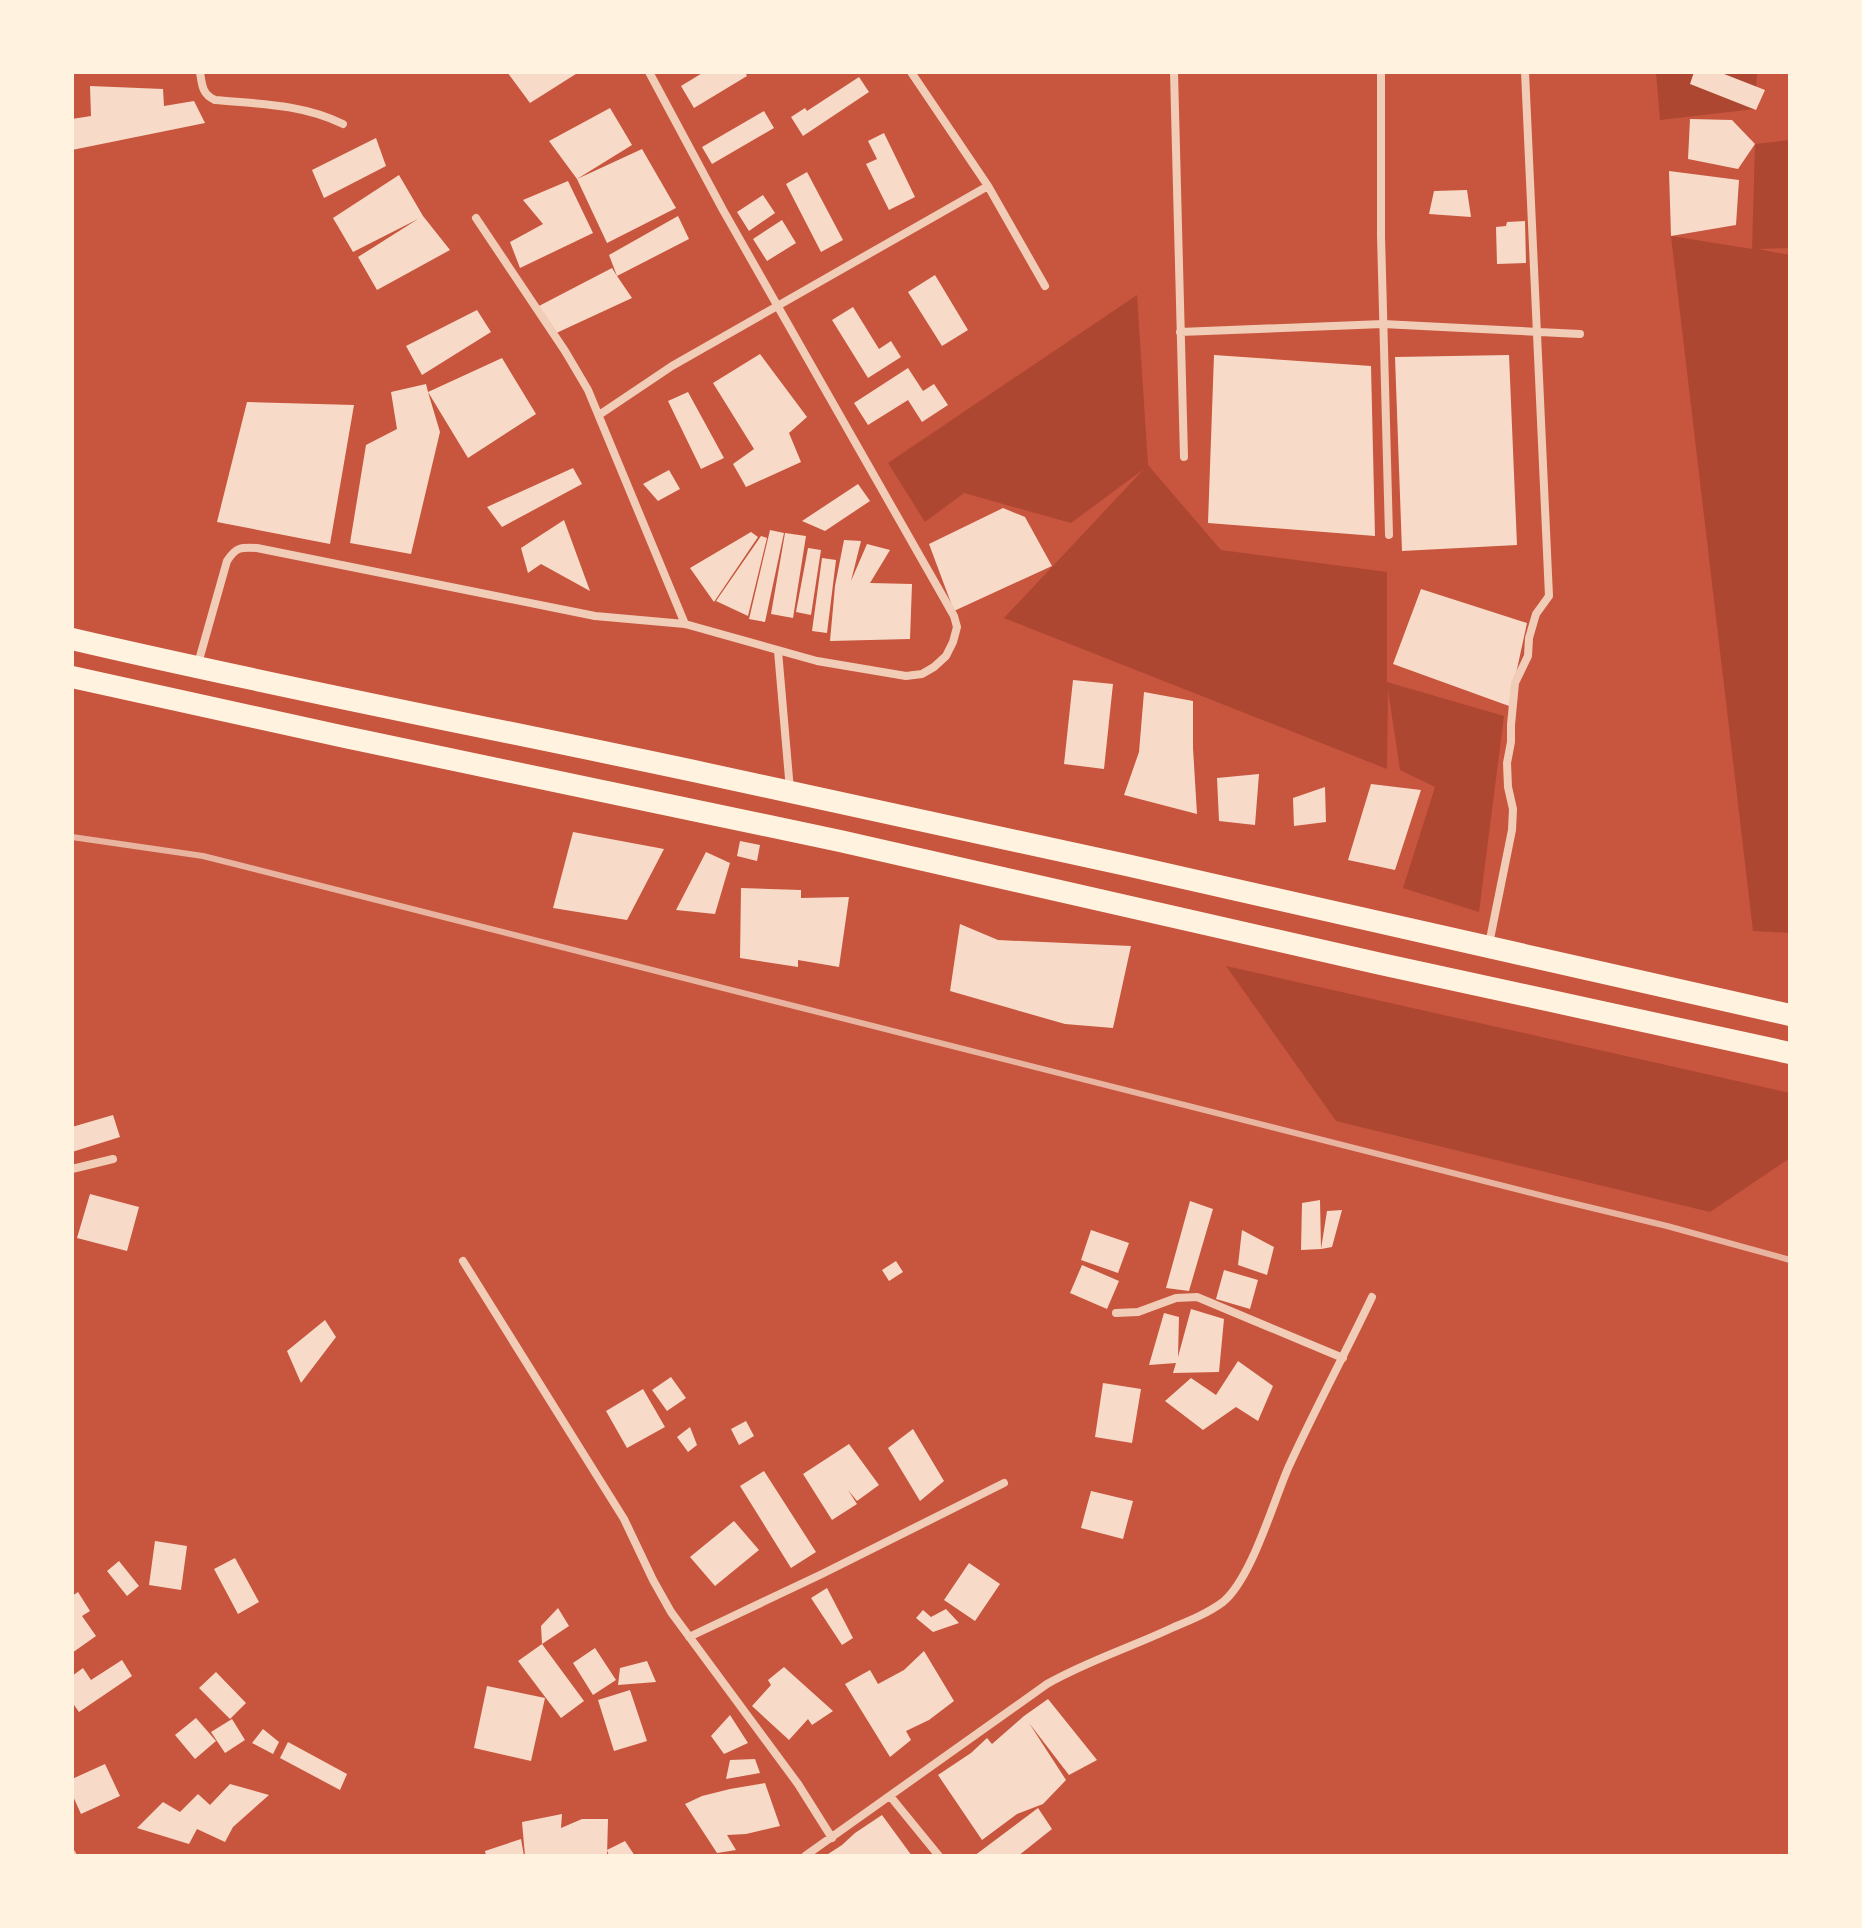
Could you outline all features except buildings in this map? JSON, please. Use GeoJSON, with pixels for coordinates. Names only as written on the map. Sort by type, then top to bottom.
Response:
{"type":"FeatureCollection","features":[{"type":"Feature","properties":{"kind":"highway"},"geometry":{"type":"LineString","coordinates":[[72,639],[196,668],[790,792],[1489,945],[1790,1015]]}},
{"type":"Feature","properties":{"kind":"highway"},"geometry":{"type":"LineString","coordinates":[[72,677],[854,844],[1790,1053]]}},
{"type":"Feature","properties":{"kind":"street"},"geometry":{"type":"LineString","coordinates":[[200,72],[202,89],[215,100],[288,106],[343,124]]}},
{"type":"Feature","properties":{"kind":"street"},"geometry":{"type":"LineString","coordinates":[[196,668],[227,561],[233,551],[243,547],[595,616],[685,624],[817,661],[882,673],[922,674],[946,656],[957,627],[954,616],[649,72]]}},
{"type":"Feature","properties":{"kind":"street"},"geometry":{"type":"LineString","coordinates":[[911,72],[988,186],[1045,286]]}},
{"type":"Feature","properties":{"kind":"street"},"geometry":{"type":"LineString","coordinates":[[1174,72],[1184,457]]}},
{"type":"Feature","properties":{"kind":"street"},"geometry":{"type":"LineString","coordinates":[[1381,72],[1381,236],[1389,535]]}},
{"type":"Feature","properties":{"kind":"street"},"geometry":{"type":"LineString","coordinates":[[1489,945],[1512,830],[1513,809],[1507,763],[1515,683],[1528,656],[1536,614],[1549,596],[1525,72]]}},
{"type":"Feature","properties":{"kind":"street"},"geometry":{"type":"LineString","coordinates":[[599,415],[672,366],[988,186]]}},
{"type":"Feature","properties":{"kind":"street"},"geometry":{"type":"LineString","coordinates":[[476,218],[588,390],[685,624]]}},
{"type":"Feature","properties":{"kind":"street"},"geometry":{"type":"LineString","coordinates":[[1180,332],[1383,324],[1580,334]]}},
{"type":"Feature","properties":{"kind":"street"},"geometry":{"type":"LineString","coordinates":[[778,651],[790,792]]}},
{"type":"Feature","properties":{"kind":"street"},"geometry":{"type":"LineString","coordinates":[[72,1169],[113,1159]]}},
{"type":"Feature","properties":{"kind":"street"},"geometry":{"type":"LineString","coordinates":[[463,1261],[624,1519],[659,1591],[689,1637],[798,1784],[832,1838]]}},
{"type":"Feature","properties":{"kind":"street"},"geometry":{"type":"LineString","coordinates":[[1116,1313],[1138,1312],[1176,1298],[1197,1297],[1343,1358]]}},
{"type":"Feature","properties":{"kind":"street"},"geometry":{"type":"LineString","coordinates":[[805,1856],[1047,1684],[1073,1669],[1210,1611],[1225,1600],[1237,1587],[1248,1566],[1311,1419],[1372,1297]]}},
{"type":"Feature","properties":{"kind":"street"},"geometry":{"type":"LineString","coordinates":[[689,1637],[1004,1483]]}},
{"type":"Feature","properties":{"kind":"street"},"geometry":{"type":"LineString","coordinates":[[890,1796],[939,1856]]}},
{"type":"Feature","properties":{"kind":"shaded area"},"geometry":{"type":"Polygon","coordinates":[[[1656,72],[1757,72],[1755,109],[1660,120],[1656,72]]]}},
{"type":"Feature","properties":{"kind":"shaded area"},"geometry":{"type":"Polygon","coordinates":[[[1790,140],[1790,248],[1758,249],[1790,255],[1790,933],[1753,931],[1671,236],[1752,249],[1755,144],[1790,140]]]}},
{"type":"Feature","properties":{"kind":"shaded area"},"geometry":{"type":"Polygon","coordinates":[[[1137,295],[1148,465],[1221,550],[1387,572],[1387,682],[1504,716],[1479,912],[1403,888],[1435,787],[1400,770],[1388,690],[1387,769],[1004,618],[1144,469],[1071,523],[964,493],[925,522],[888,463],[1137,295]]]}},
{"type":"Feature","properties":{"kind":"shaded area"},"geometry":{"type":"Polygon","coordinates":[[[1226,966],[1790,1093],[1790,1158],[1710,1212],[1336,1121],[1226,966]]]}},
{"type":"Feature","properties":{"kind":"railway"},"geometry":{"type":"LineString","coordinates":[[72,837],[203,856],[1667,1226],[1790,1260]]}}]}
